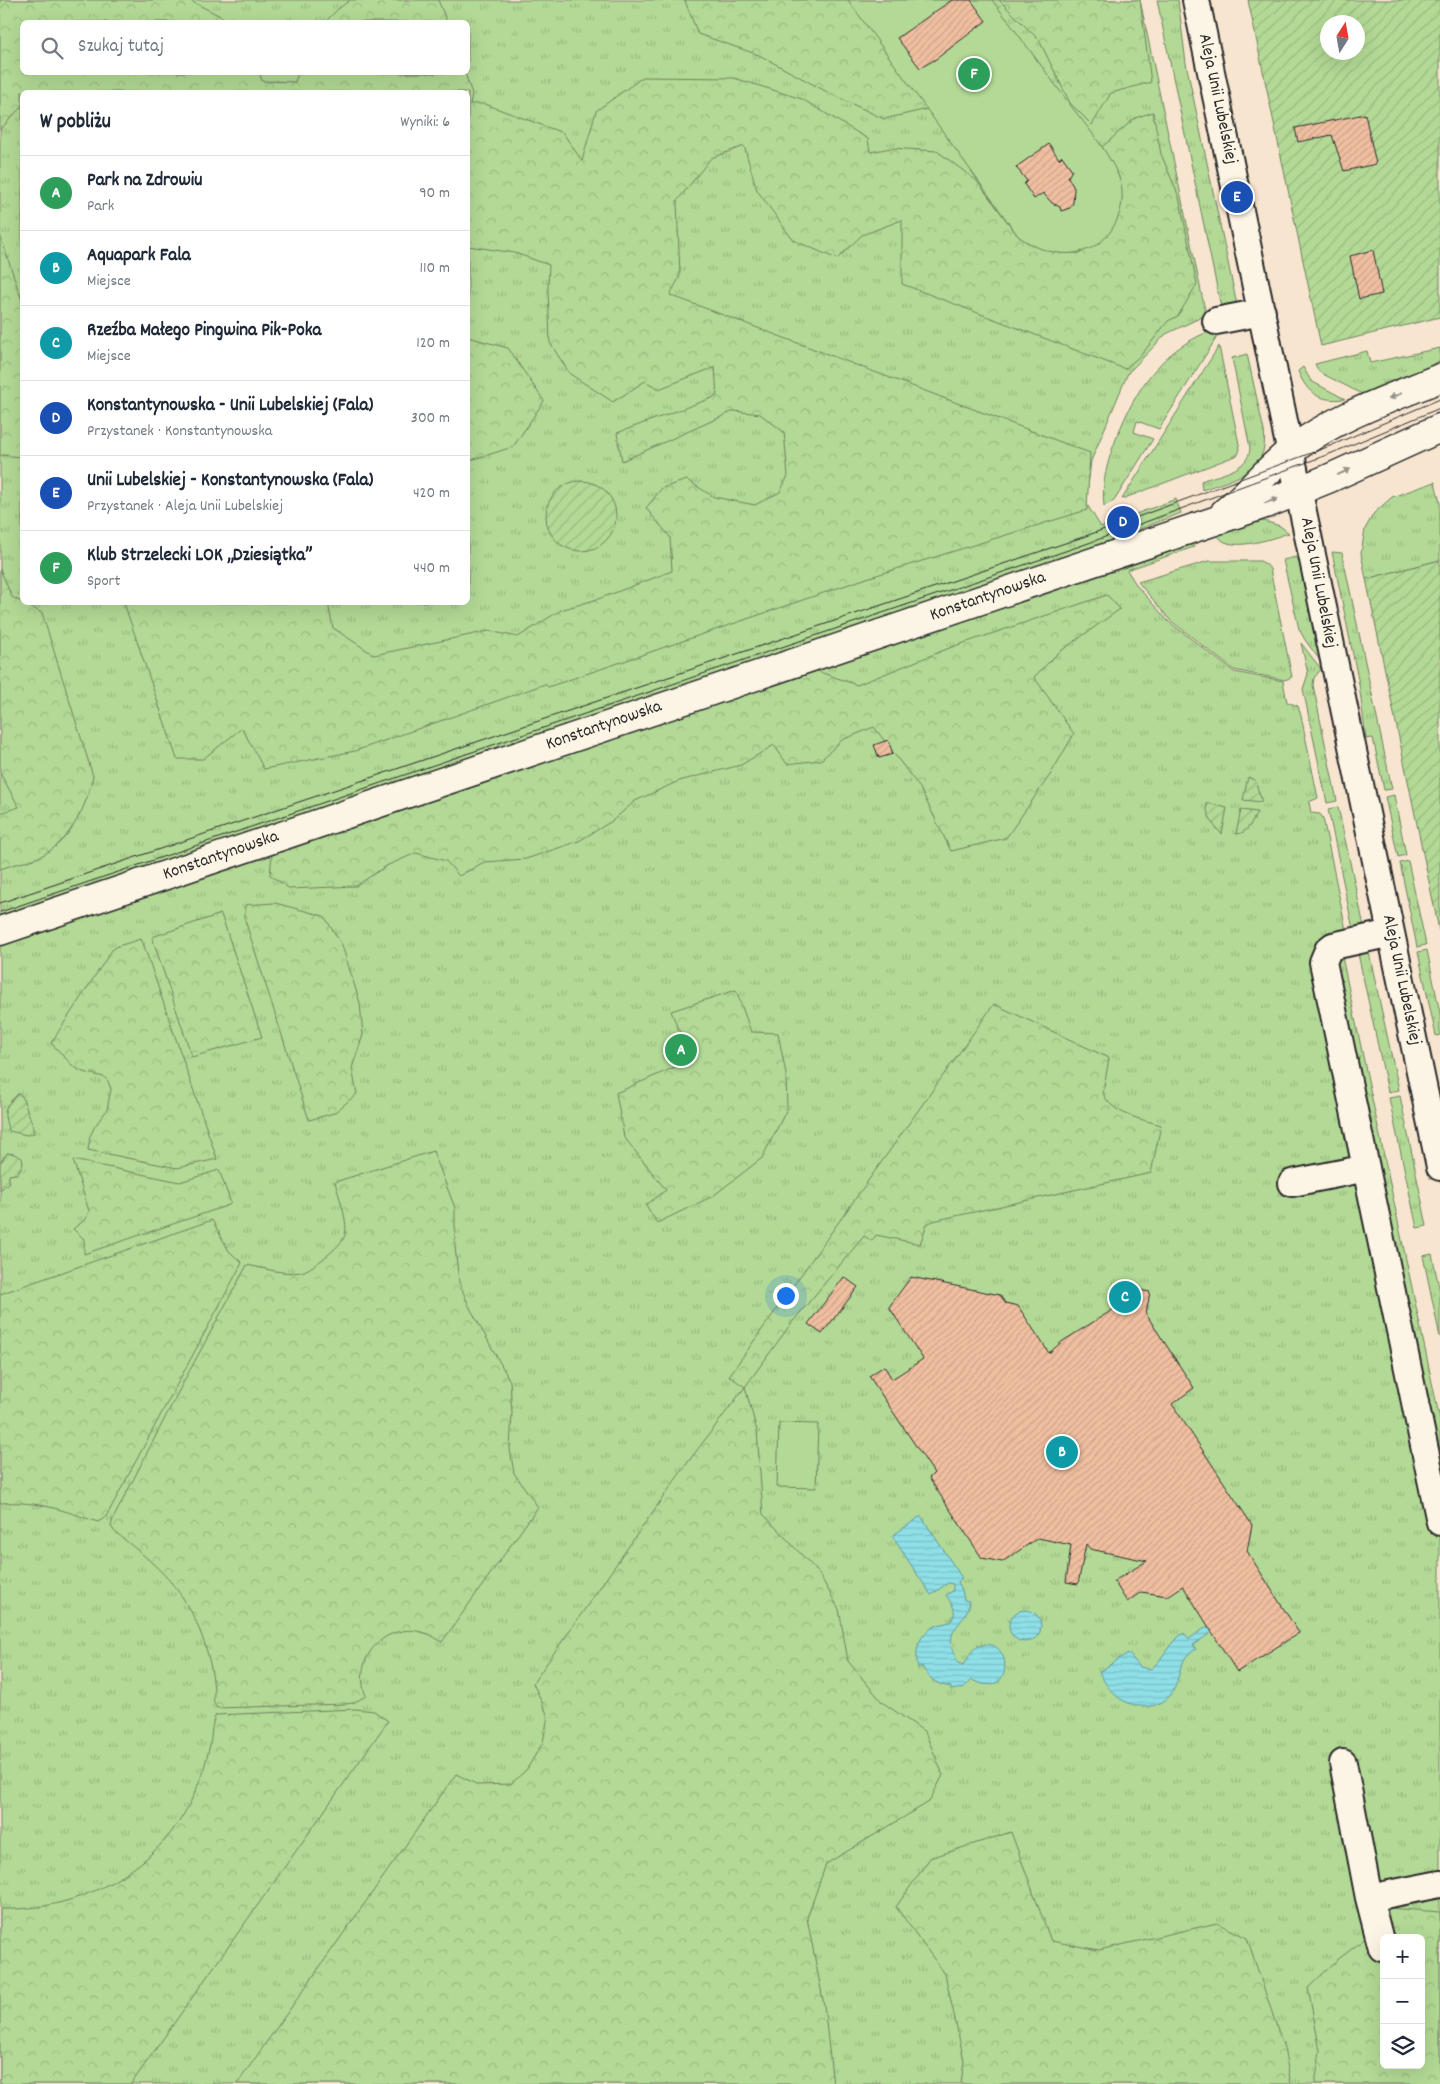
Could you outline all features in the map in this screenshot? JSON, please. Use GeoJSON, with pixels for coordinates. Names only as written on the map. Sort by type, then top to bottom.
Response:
{"type":"FeatureCollection","features":[{"type":"Feature","properties":{"kind":"main road","name":"Konstantynowska"},"geometry":{"type":"LineString","coordinates":[[1209,522],[1238,502],[1291,451],[1339,420],[1440,378]]}},
{"type":"Feature","properties":{"kind":"main road","name":"Konstantynowska"},"geometry":{"type":"LineString","coordinates":[[0,931],[1300,491],[1440,428]]}},
{"type":"Feature","properties":{"kind":"street","name":"Aleja Unii Lubelskiej"},"geometry":{"type":"LineString","coordinates":[[1196,0],[1440,1166]]}},
{"type":"Feature","properties":{"kind":"street"},"geometry":{"type":"LineString","coordinates":[[1216,321],[1262,312]]}},
{"type":"Feature","properties":{"kind":"street"},"geometry":{"type":"LineString","coordinates":[[1390,933],[1333,946],[1328,950],[1323,962],[1440,1522]]}},
{"type":"Feature","properties":{"kind":"street"},"geometry":{"type":"LineString","coordinates":[[1292,1183],[1357,1170],[1364,1161]]}},
{"type":"Feature","properties":{"kind":"street"},"geometry":{"type":"LineString","coordinates":[[1343,1763],[1380,1940]]}},
{"type":"Feature","properties":{"kind":"street"},"geometry":{"type":"LineString","coordinates":[[1370,1898],[1440,1884]]}},
{"type":"Feature","properties":{"kind":"green space"},"geometry":{"type":"Polygon","coordinates":[[[0,0],[1140,0],[1206,315],[1166,334],[1128,373],[1091,461],[1086,503],[1101,527],[1176,499],[1181,513],[1109,541],[1123,564],[1192,541],[1194,547],[1127,570],[1137,586],[1168,621],[1234,672],[1283,681],[1287,702],[1298,706],[1318,798],[1309,802],[1311,813],[1320,814],[1323,818],[1347,935],[1338,938],[1440,1420],[1440,2084],[0,2084],[0,0]]]}},
{"type":"Feature","properties":{"kind":"green space"},"geometry":{"type":"Polygon","coordinates":[[[0,0],[189,0],[228,20],[20,20],[20,75],[260,75],[262,81],[295,82],[297,75],[466,75],[472,94],[470,104],[470,90],[20,90],[20,108],[0,130],[0,0]]]}},
{"type":"Feature","properties":{"kind":"green space"},"geometry":{"type":"Polygon","coordinates":[[[350,0],[438,0],[446,20],[327,20],[350,0]]]}},
{"type":"Feature","properties":{"kind":"green space"},"geometry":{"type":"Polygon","coordinates":[[[686,0],[851,0],[932,108],[884,119],[829,93],[759,55],[698,34],[686,0]]]}},
{"type":"Feature","properties":{"kind":"green space"},"geometry":{"type":"Polygon","coordinates":[[[848,0],[992,0],[1097,139],[1118,175],[1121,185],[1121,207],[1113,228],[1106,237],[1089,249],[1080,252],[1061,253],[1034,246],[1018,236],[848,0]]]}},
{"type":"Feature","properties":{"kind":"green space"},"geometry":{"type":"Polygon","coordinates":[[[999,0],[1140,0],[1151,82],[1111,93],[1092,125],[1070,103],[1039,40],[999,0]]]}},
{"type":"Feature","properties":{"kind":"green space"},"geometry":{"type":"Polygon","coordinates":[[[1157,0],[1178,0],[1186,63],[1238,310],[1222,312],[1157,0]]]}},
{"type":"Feature","properties":{"kind":"green space"},"geometry":{"type":"Polygon","coordinates":[[[1248,0],[1440,0],[1440,317],[1321,346],[1248,0]]]}},
{"type":"Feature","properties":{"kind":"green space"},"geometry":{"type":"Polygon","coordinates":[[[643,77],[734,78],[802,99],[868,139],[870,152],[891,148],[937,151],[977,181],[1018,236],[1030,244],[1061,253],[1081,253],[1119,177],[1102,147],[1135,118],[1153,112],[1161,154],[1179,197],[1197,284],[1178,316],[1168,321],[1142,354],[1125,369],[902,284],[902,220],[862,235],[837,259],[793,240],[757,190],[744,146],[711,158],[677,201],[680,276],[670,295],[1090,453],[1087,510],[867,578],[548,687],[545,684],[355,751],[264,769],[242,728],[203,759],[177,759],[125,605],[328,605],[333,628],[374,655],[489,631],[518,637],[561,610],[601,598],[672,571],[670,537],[646,508],[662,488],[687,480],[714,497],[755,505],[780,492],[788,476],[784,432],[760,414],[734,411],[622,461],[617,433],[717,396],[715,367],[659,389],[645,381],[613,402],[570,374],[550,343],[549,265],[515,253],[470,246],[470,104],[485,104],[563,133],[582,161],[596,111],[643,77]]]}},
{"type":"Feature","properties":{"kind":"green space"},"geometry":{"type":"Polygon","coordinates":[[[0,235],[20,295],[20,457],[0,455],[0,235]]]}},
{"type":"Feature","properties":{"kind":"green space"},"geometry":{"type":"Polygon","coordinates":[[[1215,329],[1217,337],[1159,429],[1137,421],[1134,432],[1153,439],[1114,501],[1104,506],[1104,480],[1110,455],[1132,403],[1142,387],[1165,359],[1180,347],[1196,337],[1215,329]]]}},
{"type":"Feature","properties":{"kind":"green space"},"geometry":{"type":"Polygon","coordinates":[[[470,338],[508,348],[544,401],[513,447],[470,460],[470,338]]]}},
{"type":"Feature","properties":{"kind":"green space"},"geometry":{"type":"Polygon","coordinates":[[[1219,346],[1240,449],[1238,455],[1122,499],[1219,346]]]}},
{"type":"Feature","properties":{"kind":"green space"},"geometry":{"type":"Polygon","coordinates":[[[1440,348],[1440,361],[1364,395],[1319,372],[1315,364],[1367,351],[1370,363],[1440,348]]]}},
{"type":"Feature","properties":{"kind":"green space"},"geometry":{"type":"Polygon","coordinates":[[[1247,354],[1264,431],[1264,445],[1261,456],[1255,465],[1236,478],[1202,490],[1201,481],[1232,471],[1239,467],[1248,456],[1250,448],[1232,358],[1247,354]]]}},
{"type":"Feature","properties":{"kind":"green space"},"geometry":{"type":"Polygon","coordinates":[[[1303,367],[1311,381],[1345,399],[1328,399],[1315,395],[1306,386],[1298,371],[1303,367]]]}},
{"type":"Feature","properties":{"kind":"green space"},"geometry":{"type":"Polygon","coordinates":[[[581,481],[600,487],[610,497],[616,516],[610,535],[600,545],[581,551],[562,545],[552,535],[546,516],[552,497],[562,487],[581,481]]]}},
{"type":"Feature","properties":{"kind":"green space"},"geometry":{"type":"Polygon","coordinates":[[[1435,482],[1440,503],[1440,560],[1366,579],[1361,553],[1365,529],[1374,513],[1392,497],[1435,482]]]}},
{"type":"Feature","properties":{"kind":"green space"},"geometry":{"type":"Polygon","coordinates":[[[1264,521],[1280,526],[1289,533],[1250,544],[1239,544],[1221,540],[1217,533],[1253,522],[1264,521]]]}},
{"type":"Feature","properties":{"kind":"green space"},"geometry":{"type":"Polygon","coordinates":[[[1332,552],[1342,553],[1392,789],[1384,790],[1373,738],[1366,739],[1359,684],[1332,552]]]}},
{"type":"Feature","properties":{"kind":"green space"},"geometry":{"type":"Polygon","coordinates":[[[1300,556],[1322,663],[1299,629],[1283,560],[1300,556]]]}},
{"type":"Feature","properties":{"kind":"green space"},"geometry":{"type":"Polygon","coordinates":[[[1440,560],[1440,935],[1366,579],[1440,560]]]}},
{"type":"Feature","properties":{"kind":"green space"},"geometry":{"type":"Polygon","coordinates":[[[1209,561],[1260,561],[1270,569],[1292,677],[1285,680],[1234,670],[1170,620],[1138,582],[1209,561]]]}},
{"type":"Feature","properties":{"kind":"green space"},"geometry":{"type":"Polygon","coordinates":[[[0,569],[12,597],[20,601],[20,605],[27,605],[42,613],[93,776],[82,811],[61,842],[41,856],[0,869],[0,813],[19,807],[0,773],[0,569]]]}},
{"type":"Feature","properties":{"kind":"green space"},"geometry":{"type":"Polygon","coordinates":[[[1107,595],[1120,609],[1058,653],[1034,677],[1074,734],[1050,775],[1006,838],[951,851],[920,788],[874,727],[842,740],[821,760],[787,764],[774,745],[741,765],[679,781],[635,801],[612,821],[579,841],[526,859],[484,862],[459,876],[446,861],[416,853],[386,866],[356,886],[290,889],[270,875],[272,854],[817,671],[857,685],[952,647],[1107,595]]]}},
{"type":"Feature","properties":{"kind":"green space"},"geometry":{"type":"Polygon","coordinates":[[[1301,643],[1321,669],[1314,678],[1313,685],[1337,801],[1327,803],[1303,689],[1308,674],[1301,643]]]}},
{"type":"Feature","properties":{"kind":"green space"},"geometry":{"type":"Polygon","coordinates":[[[1248,777],[1255,780],[1262,802],[1243,800],[1248,777]]]}},
{"type":"Feature","properties":{"kind":"green space"},"geometry":{"type":"Polygon","coordinates":[[[1394,795],[1406,855],[1398,857],[1385,797],[1394,795]]]}},
{"type":"Feature","properties":{"kind":"green space"},"geometry":{"type":"Polygon","coordinates":[[[1207,803],[1227,808],[1222,834],[1211,820],[1207,811],[1207,803]]]}},
{"type":"Feature","properties":{"kind":"green space"},"geometry":{"type":"Polygon","coordinates":[[[1338,807],[1365,931],[1354,934],[1328,809],[1338,807]]]}},
{"type":"Feature","properties":{"kind":"green space"},"geometry":{"type":"Polygon","coordinates":[[[1241,810],[1257,812],[1247,830],[1236,834],[1241,810]]]}},
{"type":"Feature","properties":{"kind":"green space"},"geometry":{"type":"Polygon","coordinates":[[[1408,861],[1426,945],[1417,947],[1400,863],[1408,861]]]}},
{"type":"Feature","properties":{"kind":"green space"},"geometry":{"type":"Polygon","coordinates":[[[275,903],[324,916],[342,945],[360,1003],[363,1035],[352,1068],[357,1094],[334,1113],[309,1120],[245,920],[245,905],[275,903]]]}},
{"type":"Feature","properties":{"kind":"green space"},"geometry":{"type":"Polygon","coordinates":[[[221,914],[262,1037],[192,1057],[152,937],[221,914]]]}},
{"type":"Feature","properties":{"kind":"green space"},"geometry":{"type":"Polygon","coordinates":[[[141,939],[217,1159],[177,1168],[88,1150],[90,1136],[107,1110],[111,1089],[104,1077],[83,1072],[73,1066],[51,1043],[112,950],[118,946],[141,939]]]}},
{"type":"Feature","properties":{"kind":"green space"},"geometry":{"type":"Polygon","coordinates":[[[1368,948],[1399,1090],[1388,1092],[1357,949],[1368,948]]]}},
{"type":"Feature","properties":{"kind":"green space"},"geometry":{"type":"Polygon","coordinates":[[[1427,950],[1440,1013],[1440,1035],[1436,1036],[1418,952],[1427,950]]]}},
{"type":"Feature","properties":{"kind":"green space"},"geometry":{"type":"Polygon","coordinates":[[[736,990],[751,1032],[778,1033],[786,1074],[787,1109],[762,1158],[713,1196],[657,1223],[646,1205],[666,1190],[624,1137],[616,1093],[691,1060],[671,1011],[736,990]]]}},
{"type":"Feature","properties":{"kind":"green space"},"geometry":{"type":"Polygon","coordinates":[[[994,1004],[1109,1058],[1103,1093],[1107,1100],[1127,1115],[1161,1125],[1151,1173],[933,1221],[927,1224],[920,1244],[876,1235],[872,1241],[864,1236],[790,1325],[745,1387],[729,1376],[994,1004]]]}},
{"type":"Feature","properties":{"kind":"green space"},"geometry":{"type":"Polygon","coordinates":[[[18,1094],[22,1096],[34,1133],[27,1135],[9,1131],[5,1111],[9,1103],[18,1094]]]}},
{"type":"Feature","properties":{"kind":"green space"},"geometry":{"type":"Polygon","coordinates":[[[1400,1096],[1427,1226],[1417,1228],[1389,1098],[1400,1096]]]}},
{"type":"Feature","properties":{"kind":"green space"},"geometry":{"type":"Polygon","coordinates":[[[433,1151],[455,1208],[455,1247],[459,1282],[469,1306],[510,1381],[512,1413],[510,1449],[514,1473],[538,1507],[442,1642],[428,1634],[411,1630],[397,1632],[385,1637],[375,1645],[363,1668],[366,1696],[353,1703],[345,1704],[217,1708],[214,1702],[213,1683],[203,1638],[184,1599],[153,1564],[114,1531],[111,1526],[113,1519],[184,1381],[247,1265],[288,1273],[301,1272],[312,1267],[326,1257],[343,1240],[345,1235],[346,1223],[335,1182],[433,1151]]]}},
{"type":"Feature","properties":{"kind":"green space"},"geometry":{"type":"Polygon","coordinates":[[[7,1153],[22,1158],[23,1164],[17,1174],[9,1175],[9,1182],[0,1190],[0,1163],[7,1153]]]}},
{"type":"Feature","properties":{"kind":"green space"},"geometry":{"type":"Polygon","coordinates":[[[73,1160],[180,1182],[219,1170],[231,1203],[84,1254],[84,1239],[73,1229],[86,1219],[89,1211],[73,1160]]]}},
{"type":"Feature","properties":{"kind":"green space"},"geometry":{"type":"Polygon","coordinates":[[[212,1220],[229,1251],[242,1263],[106,1517],[98,1522],[62,1510],[39,1505],[0,1503],[0,1294],[212,1220]]]}},
{"type":"Feature","properties":{"kind":"green space"},"geometry":{"type":"Polygon","coordinates":[[[1432,1254],[1440,1292],[1440,1337],[1423,1256],[1432,1254]]]}},
{"type":"Feature","properties":{"kind":"green space"},"geometry":{"type":"Polygon","coordinates":[[[745,1387],[757,1431],[763,1514],[818,1572],[839,1609],[848,1661],[882,1702],[925,1732],[943,1775],[929,1802],[826,1864],[807,1918],[824,2005],[833,2084],[237,2084],[456,1774],[478,1785],[511,1784],[527,1769],[543,1742],[548,1716],[533,1683],[685,1466],[745,1387]]]}},
{"type":"Feature","properties":{"kind":"green space"},"geometry":{"type":"Polygon","coordinates":[[[779,1423],[818,1424],[816,1488],[777,1487],[779,1423]]]}},
{"type":"Feature","properties":{"kind":"green space"},"geometry":{"type":"Polygon","coordinates":[[[356,1709],[374,1711],[388,1721],[131,2084],[0,2084],[0,1909],[30,1908],[60,1903],[116,1880],[140,1863],[162,1843],[181,1819],[195,1792],[210,1745],[213,1722],[216,1715],[356,1709]]]}},
{"type":"Feature","properties":{"kind":"green space"},"geometry":{"type":"Polygon","coordinates":[[[1011,1832],[1051,1941],[1099,1950],[1217,1923],[1247,1938],[1284,2048],[1291,2084],[961,2084],[964,2060],[945,1974],[896,1907],[930,1858],[1011,1832]]]}},
{"type":"Feature","properties":{"kind":"green space"},"geometry":{"type":"Polygon","coordinates":[[[1390,1908],[1440,1912],[1440,2084],[1315,2084],[1320,2051],[1308,1988],[1336,1961],[1375,1931],[1390,1908]]]}},
{"type":"Feature","properties":{"kind":"water"},"geometry":{"type":"Polygon","coordinates":[[[921,1516],[962,1578],[958,1582],[964,1600],[969,1601],[964,1616],[952,1634],[953,1651],[958,1663],[963,1665],[972,1651],[977,1647],[989,1644],[997,1648],[1003,1656],[1005,1666],[1003,1675],[997,1682],[987,1684],[972,1680],[963,1688],[951,1690],[951,1687],[934,1681],[922,1666],[918,1668],[917,1655],[919,1642],[922,1637],[932,1628],[950,1622],[954,1615],[952,1605],[946,1595],[953,1591],[953,1584],[948,1583],[931,1595],[892,1536],[921,1516]]]}},
{"type":"Feature","properties":{"kind":"water"},"geometry":{"type":"Polygon","coordinates":[[[1025,1610],[1036,1615],[1041,1626],[1036,1637],[1025,1642],[1014,1637],[1009,1626],[1014,1615],[1025,1610]]]}},
{"type":"Feature","properties":{"kind":"water"},"geometry":{"type":"Polygon","coordinates":[[[1208,1626],[1212,1632],[1193,1645],[1196,1649],[1184,1660],[1172,1692],[1167,1699],[1158,1704],[1141,1706],[1123,1700],[1109,1688],[1099,1672],[1128,1653],[1140,1667],[1151,1669],[1170,1646],[1184,1633],[1189,1639],[1208,1626]]]}},
{"type":"Feature","properties":{"kind":"building"},"geometry":{"type":"Polygon","coordinates":[[[952,0],[971,0],[986,21],[936,59],[920,68],[897,38],[952,0]]]}},
{"type":"Feature","properties":{"kind":"building"},"geometry":{"type":"Polygon","coordinates":[[[1365,114],[1376,164],[1344,171],[1332,135],[1298,142],[1295,128],[1365,114]]]}},
{"type":"Feature","properties":{"kind":"building"},"geometry":{"type":"Polygon","coordinates":[[[1049,144],[1059,159],[1062,156],[1072,170],[1068,177],[1074,188],[1073,203],[1070,208],[1061,211],[1060,207],[1052,203],[1043,193],[1034,199],[1024,184],[1027,181],[1016,167],[1049,144]]]}},
{"type":"Feature","properties":{"kind":"building"},"geometry":{"type":"Polygon","coordinates":[[[1373,250],[1382,294],[1359,299],[1350,256],[1373,250]]]}},
{"type":"Feature","properties":{"kind":"building"},"geometry":{"type":"Polygon","coordinates":[[[888,740],[893,754],[879,758],[874,745],[888,740]]]}},
{"type":"Feature","properties":{"kind":"building"},"geometry":{"type":"Polygon","coordinates":[[[844,1277],[858,1287],[822,1334],[808,1324],[844,1277]]]}},
{"type":"Feature","properties":{"kind":"building"},"geometry":{"type":"Polygon","coordinates":[[[911,1277],[1000,1295],[1005,1303],[1018,1306],[1049,1353],[1063,1341],[1114,1309],[1118,1286],[1150,1292],[1146,1314],[1194,1388],[1172,1404],[1252,1525],[1247,1551],[1299,1633],[1237,1672],[1183,1586],[1168,1596],[1141,1592],[1127,1602],[1114,1581],[1147,1561],[1090,1549],[1086,1544],[1078,1584],[1066,1582],[1071,1545],[1038,1538],[1002,1562],[982,1558],[929,1478],[934,1473],[869,1376],[884,1366],[892,1379],[923,1359],[889,1307],[911,1277]]]}},
{"type":"Feature","properties":{"kind":"tram line"},"geometry":{"type":"LineString","coordinates":[[0,903],[1083,537],[1330,446],[1440,399]]}},
{"type":"Feature","properties":{"kind":"tram line"},"geometry":{"type":"LineString","coordinates":[[0,912],[1086,544],[1332,453],[1440,408]]}},
{"type":"Feature","properties":{"kind":"place","name":"Klub Strzelecki LOK „Dziesiątka”"},"geometry":{"type":"Point","coordinates":[974,74]}},
{"type":"Feature","properties":{"kind":"place","name":"Unii Lubelskiej - Konstantynowska (Fala)"},"geometry":{"type":"Point","coordinates":[1237,197]}},
{"type":"Feature","properties":{"kind":"place","name":"Konstantynowska - Unii Lubelskiej (Fala)"},"geometry":{"type":"Point","coordinates":[1123,522]}},
{"type":"Feature","properties":{"kind":"place","name":"Park na Zdrowiu"},"geometry":{"type":"Point","coordinates":[681,1050]}},
{"type":"Feature","properties":{"kind":"place","name":"Rzeźba Małego Pingwina Pik-Poka"},"geometry":{"type":"Point","coordinates":[1125,1297]}},
{"type":"Feature","properties":{"kind":"place","name":"Aquapark Fala"},"geometry":{"type":"Point","coordinates":[1062,1452]}}]}
